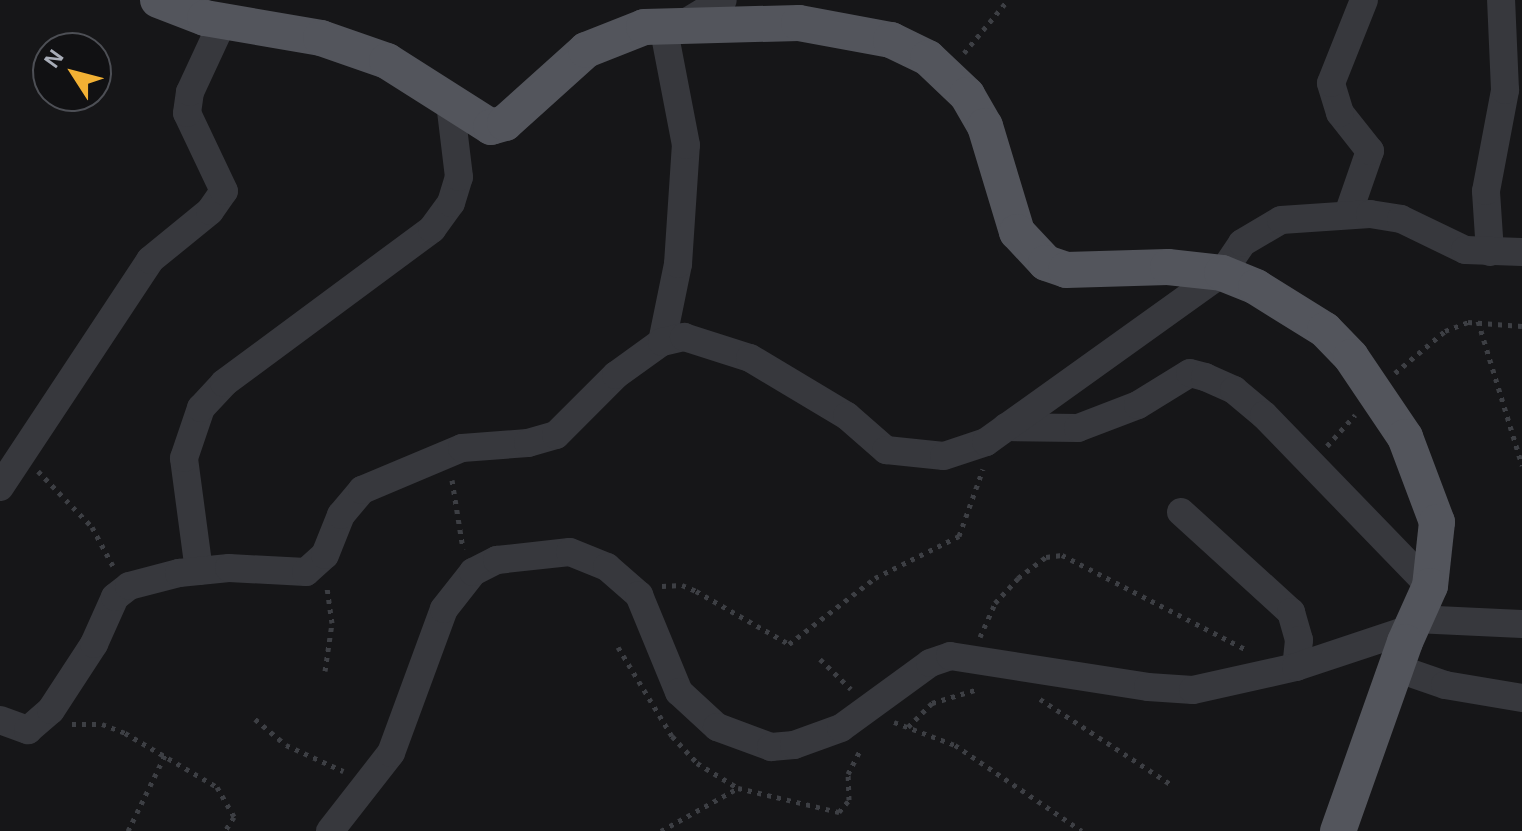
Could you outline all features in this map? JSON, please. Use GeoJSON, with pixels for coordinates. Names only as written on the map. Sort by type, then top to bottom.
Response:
{"type":"FeatureCollection","features":[{"type":"Feature","properties":{"kind":"main road"},"geometry":{"type":"LineString","coordinates":[[158,0],[223,21],[295,32],[387,61],[491,127],[505,123],[586,50],[674,24],[847,28],[891,40],[949,73],[985,126],[1017,232],[1046,263],[1066,270],[1168,267],[1222,273],[1256,287],[1325,330],[1376,391],[1427,485],[1437,522],[1430,586],[1396,668],[1338,831]]}},
{"type":"Feature","properties":{"kind":"street"},"geometry":{"type":"LineString","coordinates":[[662,342],[678,264],[686,145],[674,24],[723,0]]}},
{"type":"Feature","properties":{"kind":"street"},"geometry":{"type":"LineString","coordinates":[[1348,214],[1370,151],[1340,113],[1331,83],[1364,0]]}},
{"type":"Feature","properties":{"kind":"street"},"geometry":{"type":"LineString","coordinates":[[1490,252],[1486,191],[1505,90],[1501,0]]}},
{"type":"Feature","properties":{"kind":"street"},"geometry":{"type":"LineString","coordinates":[[0,487],[150,260],[210,211],[224,191],[187,113],[195,78],[223,21]]}},
{"type":"Feature","properties":{"kind":"street"},"geometry":{"type":"LineString","coordinates":[[199,571],[184,458],[201,408],[224,383],[432,229],[451,203],[459,177],[450,103]]}},
{"type":"Feature","properties":{"kind":"street"},"geometry":{"type":"LineString","coordinates":[[0,720],[28,730],[68,690],[115,597],[129,586],[199,571],[287,574],[318,565],[341,515],[362,490],[448,452],[556,435],[616,375],[662,342],[684,337],[750,358],[815,395],[898,455],[944,456],[996,434],[1222,273],[1242,243],[1262,228],[1281,220],[1348,214],[1401,219],[1465,250],[1522,252]]}},
{"type":"Feature","properties":{"kind":"street"},"geometry":{"type":"LineString","coordinates":[[996,434],[1078,428],[1138,405],[1190,373],[1234,390],[1312,461],[1430,586]]}},
{"type":"Feature","properties":{"kind":"street"},"geometry":{"type":"LineString","coordinates":[[1181,512],[1291,612],[1299,640],[1289,669]]}},
{"type":"Feature","properties":{"kind":"street"},"geometry":{"type":"LineString","coordinates":[[330,831],[374,779],[405,720],[431,636],[468,578],[497,560],[570,552],[592,557],[639,595],[679,692],[717,727],[771,747],[794,745],[841,728],[930,663],[950,656],[974,657],[1168,689],[1220,685],[1289,669],[1413,624],[1522,624]]}},
{"type":"Feature","properties":{"kind":"street"},"geometry":{"type":"LineString","coordinates":[[1396,668],[1445,685],[1522,698]]}},
{"type":"Feature","properties":{"kind":"path"},"geometry":{"type":"LineString","coordinates":[[949,73],[1008,0]]}},
{"type":"Feature","properties":{"kind":"path"},"geometry":{"type":"LineString","coordinates":[[1478,321],[1522,465]]}},
{"type":"Feature","properties":{"kind":"path"},"geometry":{"type":"LineString","coordinates":[[1312,461],[1376,391],[1445,331],[1478,321],[1522,326]]}},
{"type":"Feature","properties":{"kind":"path"},"geometry":{"type":"LineString","coordinates":[[639,595],[682,585],[772,638],[789,644],[800,639],[875,578],[959,536],[975,501],[996,434]]}},
{"type":"Feature","properties":{"kind":"path"},"geometry":{"type":"LineString","coordinates":[[448,452],[468,578]]}},
{"type":"Feature","properties":{"kind":"path"},"geometry":{"type":"LineString","coordinates":[[23,456],[92,527],[129,586]]}},
{"type":"Feature","properties":{"kind":"path"},"geometry":{"type":"LineString","coordinates":[[974,657],[995,603],[1046,557],[1062,555],[1289,669]]}},
{"type":"Feature","properties":{"kind":"path"},"geometry":{"type":"LineString","coordinates":[[318,565],[330,595],[325,671]]}},
{"type":"Feature","properties":{"kind":"path"},"geometry":{"type":"LineString","coordinates":[[820,659],[870,708],[969,753],[1082,831]]}},
{"type":"Feature","properties":{"kind":"path"},"geometry":{"type":"LineString","coordinates":[[908,727],[932,703],[989,688]]}},
{"type":"Feature","properties":{"kind":"path"},"geometry":{"type":"LineString","coordinates":[[1049,691],[1035,692],[1172,785]]}},
{"type":"Feature","properties":{"kind":"path"},"geometry":{"type":"LineString","coordinates":[[255,719],[297,751],[374,779]]}},
{"type":"Feature","properties":{"kind":"path"},"geometry":{"type":"LineString","coordinates":[[28,730],[102,724],[165,755],[217,787],[229,801],[234,817],[225,831]]}},
{"type":"Feature","properties":{"kind":"path"},"geometry":{"type":"LineString","coordinates":[[128,831],[165,755]]}},
{"type":"Feature","properties":{"kind":"path"},"geometry":{"type":"LineString","coordinates":[[661,831],[738,788]]}}]}
